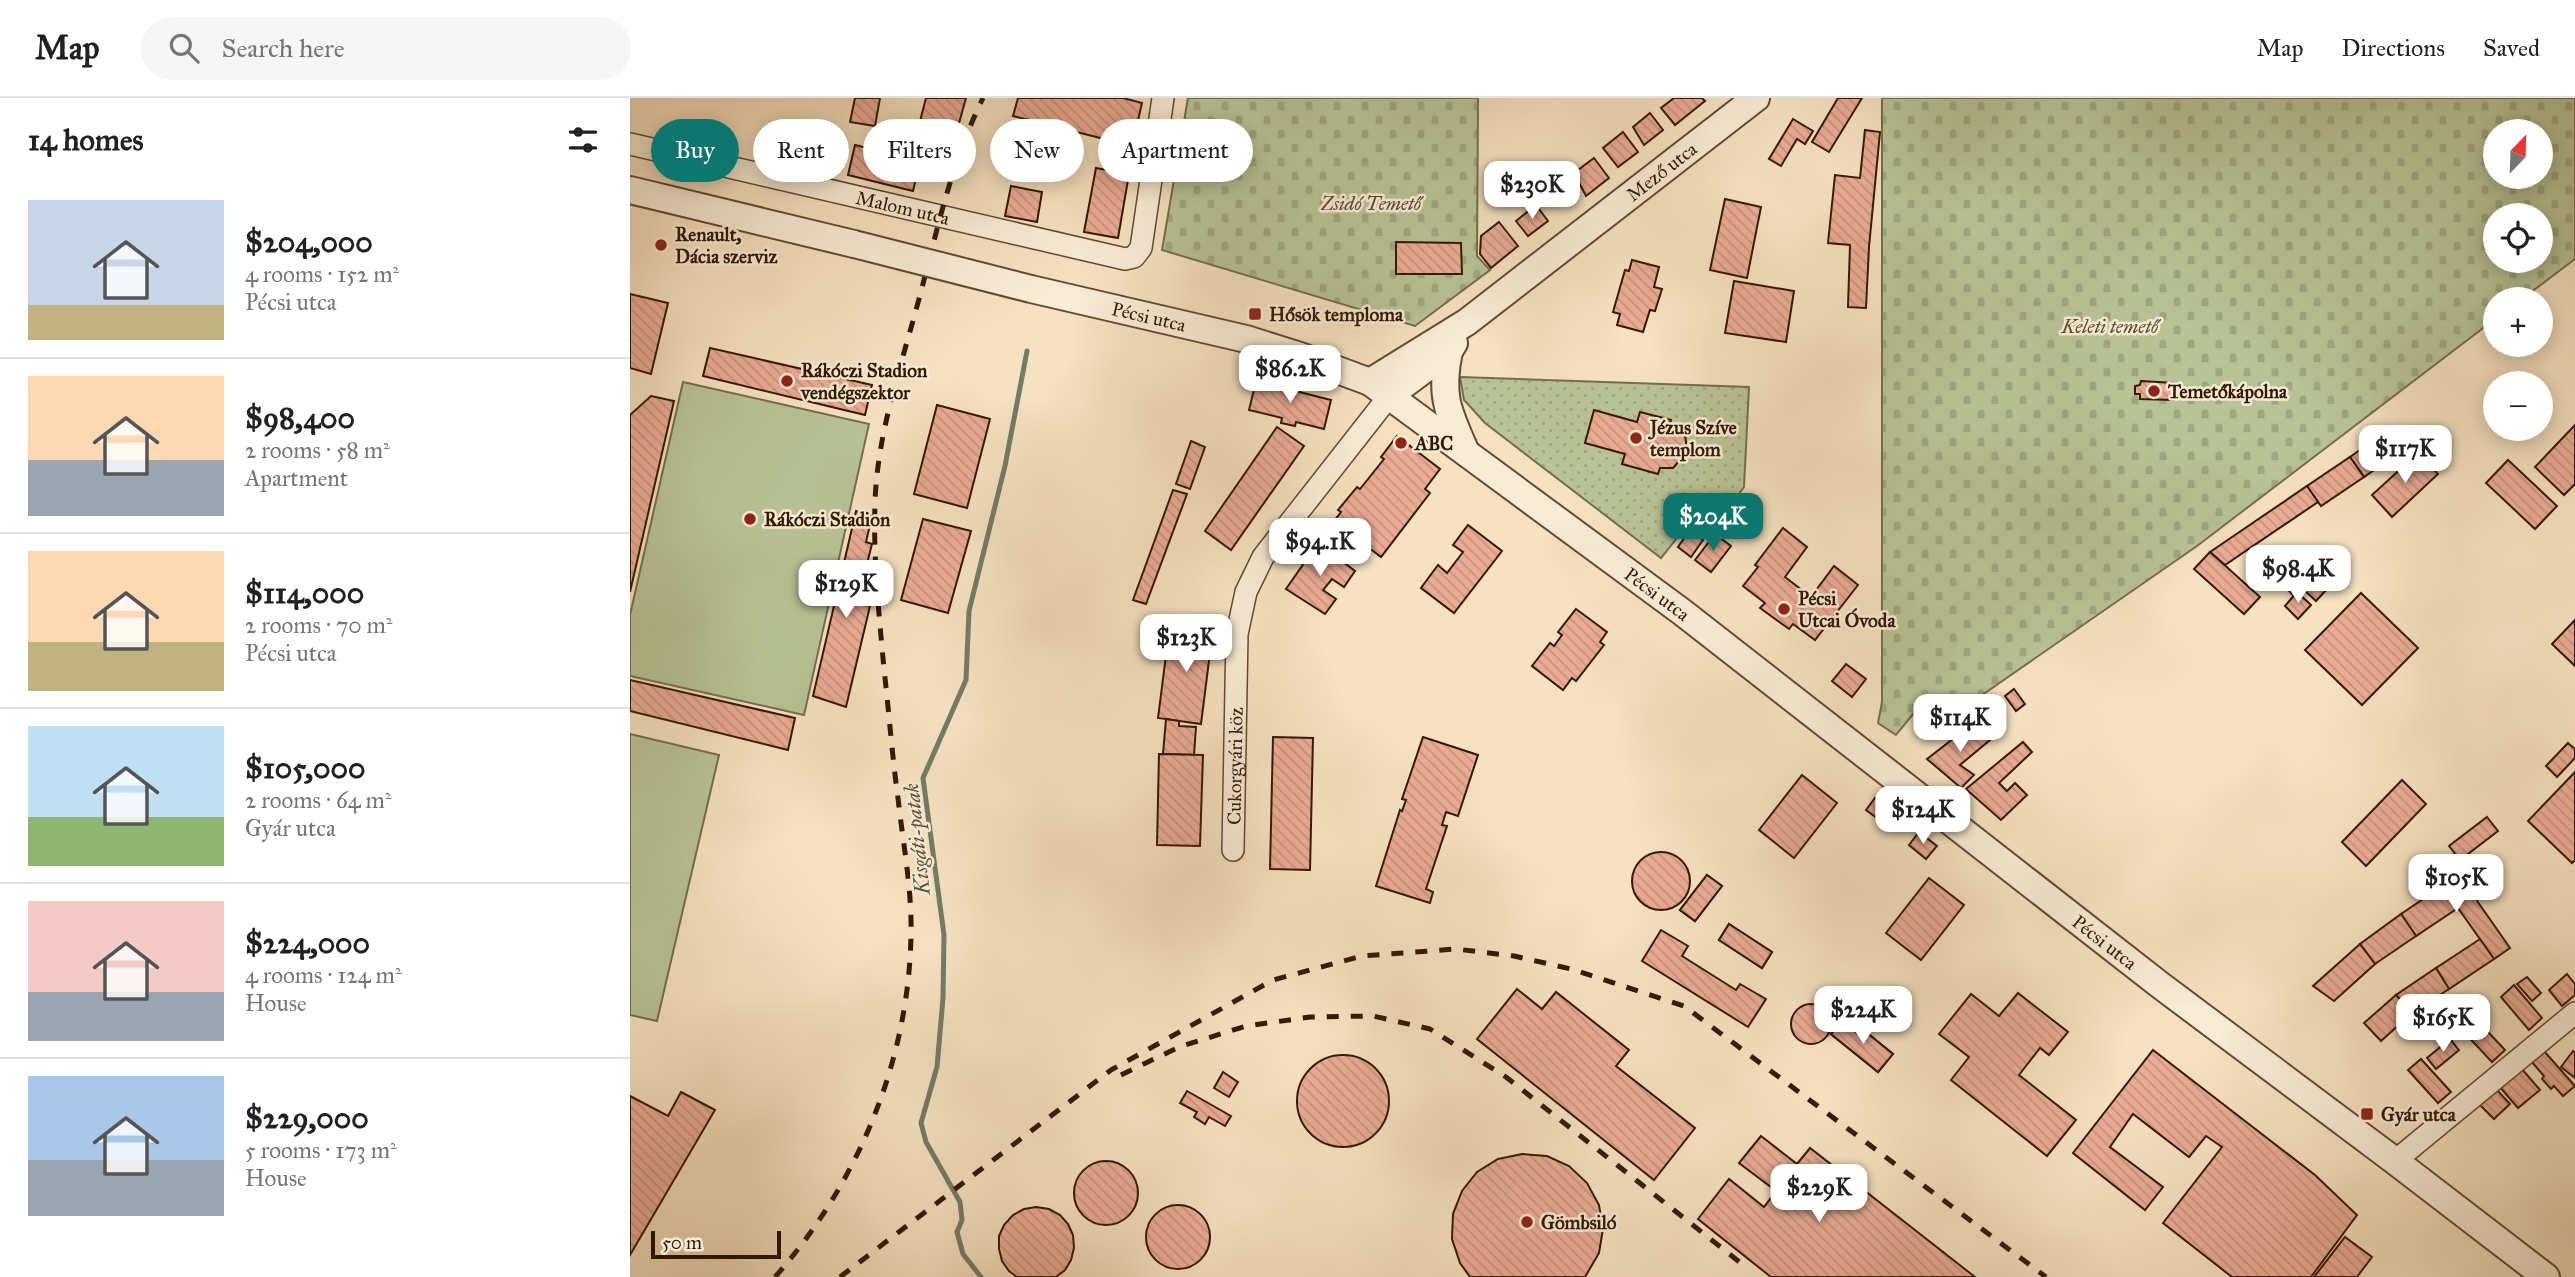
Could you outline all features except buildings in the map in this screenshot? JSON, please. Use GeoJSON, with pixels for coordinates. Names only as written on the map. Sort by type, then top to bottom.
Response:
{"type":"FeatureCollection","features":[{"type":"Feature","properties":{"kind":"street","name":"Malom utca"},"geometry":{"type":"LineString","coordinates":[[630,144],[1125,259],[1134,257],[1141,248],[1163,98]]}},
{"type":"Feature","properties":{"kind":"street","name":"Mező utca"},"geometry":{"type":"LineString","coordinates":[[1380,388],[1756,98]]}},
{"type":"Feature","properties":{"kind":"street","name":"Pécsi utca"},"geometry":{"type":"LineString","coordinates":[[630,190],[1246,339],[1300,356],[1380,388],[1682,612],[2160,985],[2546,1277]]}},
{"type":"Feature","properties":{"kind":"street"},"geometry":{"type":"LineString","coordinates":[[1466,321],[1449,351],[1444,391],[1448,412],[1466,451]]}},
{"type":"Feature","properties":{"kind":"street"},"geometry":{"type":"LineString","coordinates":[[1380,388],[1449,351]]}},
{"type":"Feature","properties":{"kind":"street","name":"Cukorgyári köz"},"geometry":{"type":"LineString","coordinates":[[1233,849],[1237,634],[1246,592],[1263,557],[1380,388]]}},
{"type":"Feature","properties":{"kind":"street"},"geometry":{"type":"LineString","coordinates":[[2395,1161],[2575,1013]]}},
{"type":"Feature","properties":{"kind":"green space","name":"Zsidó Temető"},"geometry":{"type":"Polygon","coordinates":[[[1188,98],[1478,98],[1477,256],[1490,270],[1415,326],[1162,250],[1174,182],[1253,182],[1253,119],[1184,119],[1188,98]]]}},
{"type":"Feature","properties":{"kind":"green space","name":"Keleti temető"},"geometry":{"type":"Polygon","coordinates":[[[1882,98],[2575,98],[2575,259],[2538,287],[2483,287],[2483,328],[2197,546],[1946,720],[1923,702],[1896,735],[1878,723],[1882,702],[1882,98]]]}},
{"type":"Feature","properties":{"kind":"green space"},"geometry":{"type":"Polygon","coordinates":[[[1460,377],[1749,387],[1744,487],[1718,523],[1700,509],[1661,558],[1485,423],[1464,400],[1460,377]]]}},
{"type":"Feature","properties":{"kind":"green space","name":"Rákóczi Stadion"},"geometry":{"type":"Polygon","coordinates":[[[683,382],[869,424],[804,715],[630,676],[630,615],[683,382]]]}},
{"type":"Feature","properties":{"kind":"green space"},"geometry":{"type":"Polygon","coordinates":[[[630,734],[719,755],[657,1021],[630,1015],[630,734]]]}},
{"type":"Feature","properties":{"kind":"waterway","name":"Kisgáti-patak"},"geometry":{"type":"LineString","coordinates":[[981,1277],[963,1254],[957,1232],[962,1220],[960,1202],[926,1142],[921,1123],[937,1067],[943,998],[944,935],[923,778],[966,680],[969,611],[1005,466],[1027,351]]}},
{"type":"Feature","properties":{"kind":"railway"},"geometry":{"type":"LineString","coordinates":[[775,1277],[805,1240],[854,1160],[874,1117],[901,1027],[908,981],[911,917],[878,607],[875,544],[877,478],[890,405],[944,202],[983,98]]}},
{"type":"Feature","properties":{"kind":"railway"},"geometry":{"type":"LineString","coordinates":[[840,1277],[1111,1070],[1273,980],[1362,956],[1456,949],[1514,956],[1571,969],[1684,1006],[2046,1277]]}},
{"type":"Feature","properties":{"kind":"railway"},"geometry":{"type":"LineString","coordinates":[[1121,1075],[1179,1047],[1246,1026],[1310,1017],[1373,1016],[1430,1029],[1506,1077],[1747,1268]]}},
{"type":"Feature","properties":{"kind":"place","name":"Renault, Dácia szerviz"},"geometry":{"type":"Point","coordinates":[661,245]}},
{"type":"Feature","properties":{"kind":"place","name":"Hősök temploma"},"geometry":{"type":"Point","coordinates":[1255,314]}},
{"type":"Feature","properties":{"kind":"place","name":"Rákóczi Stadion vendégszektor"},"geometry":{"type":"Point","coordinates":[787,381]}},
{"type":"Feature","properties":{"kind":"place","name":"Temetőkápolna"},"geometry":{"type":"Point","coordinates":[2154,391]}},
{"type":"Feature","properties":{"kind":"place","name":"Jézus Szíve templom"},"geometry":{"type":"Point","coordinates":[1636,438]}},
{"type":"Feature","properties":{"kind":"place","name":"ABC"},"geometry":{"type":"Point","coordinates":[1401,443]}},
{"type":"Feature","properties":{"kind":"place","name":"Rákóczi Stadion"},"geometry":{"type":"Point","coordinates":[750,519]}},
{"type":"Feature","properties":{"kind":"place","name":"Pécsi Utcai Óvoda"},"geometry":{"type":"Point","coordinates":[1784,609]}},
{"type":"Feature","properties":{"kind":"place","name":"Gyár utca"},"geometry":{"type":"Point","coordinates":[2367,1114]}},
{"type":"Feature","properties":{"kind":"place","name":"Gömbsiló"},"geometry":{"type":"Point","coordinates":[1527,1222]}}]}
